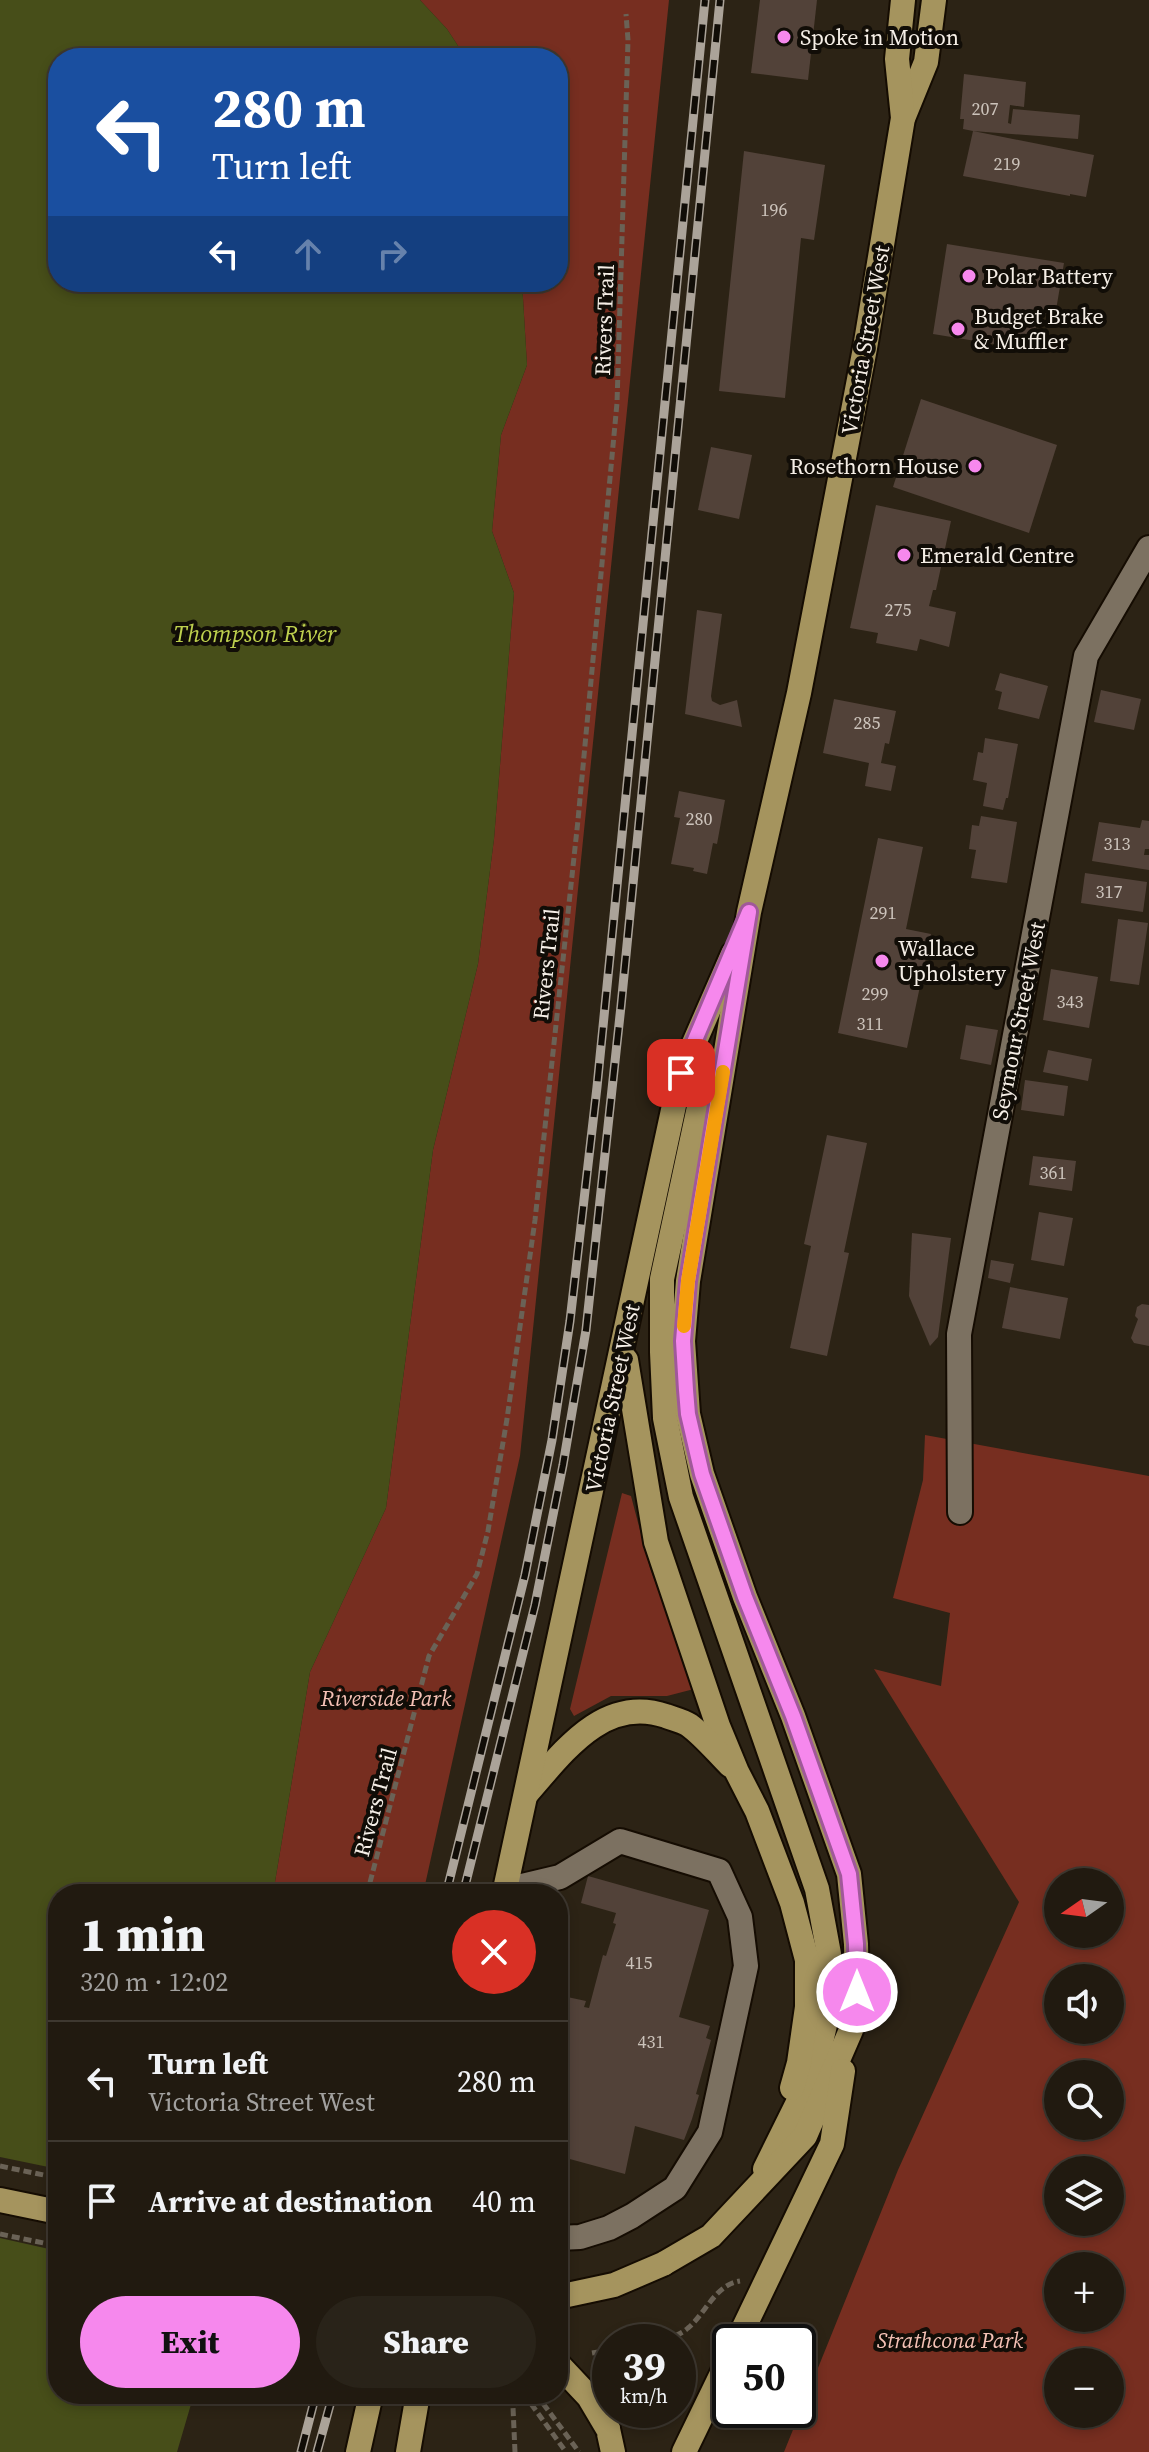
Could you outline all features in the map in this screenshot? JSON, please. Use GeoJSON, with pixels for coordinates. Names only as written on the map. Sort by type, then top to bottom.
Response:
{"type":"FeatureCollection","features":[{"type":"Feature","properties":{"kind":"main road","name":"Victoria Street West"},"geometry":{"type":"LineString","coordinates":[[746,2324],[832,2144],[857,1992],[856,1944],[849,1874],[702,1474],[688,1414],[683,1341],[688,1281],[749,912],[805,664],[865,348],[903,118],[897,59],[903,0]]}},
{"type":"Feature","properties":{"kind":"main road"},"geometry":{"type":"LineString","coordinates":[[903,118],[926,62],[934,0]]}},
{"type":"Feature","properties":{"kind":"main road","name":"Victoria Street West"},"geometry":{"type":"LineString","coordinates":[[506,1884],[681,1073],[749,912]]}},
{"type":"Feature","properties":{"kind":"main road"},"geometry":{"type":"LineString","coordinates":[[731,958],[662,1279],[665,1418],[681,1497],[817,1889],[829,1954],[828,2012],[815,2068],[754,2193]]}},
{"type":"Feature","properties":{"kind":"main road"},"geometry":{"type":"LineString","coordinates":[[623,1346],[656,1542],[718,1726],[757,1811],[792,1903],[807,1960],[807,2007],[799,2063],[773,2151]]}},
{"type":"Feature","properties":{"kind":"main road"},"geometry":{"type":"LineString","coordinates":[[527,1794],[569,1746],[596,1724],[625,1712],[650,1711],[688,1724],[737,1772]]}},
{"type":"Feature","properties":{"kind":"main road","name":"Victoria Street West"},"geometry":{"type":"LineString","coordinates":[[568,2295],[614,2285],[663,2264],[711,2236],[805,2136],[851,2030]]}},
{"type":"Feature","properties":{"kind":"main road"},"geometry":{"type":"LineString","coordinates":[[0,2200],[48,2210]]}},
{"type":"Feature","properties":{"kind":"main road"},"geometry":{"type":"LineString","coordinates":[[568,2375],[589,2397],[611,2440]]}},
{"type":"Feature","properties":{"kind":"main road"},"geometry":{"type":"LineString","coordinates":[[684,2452],[712,2394]]}},
{"type":"Feature","properties":{"kind":"main road"},"geometry":{"type":"LineString","coordinates":[[358,2452],[369,2404]]}},
{"type":"Feature","properties":{"kind":"main road"},"geometry":{"type":"LineString","coordinates":[[408,2452],[418,2404]]}},
{"type":"Feature","properties":{"kind":"main road"},"geometry":{"type":"LineString","coordinates":[[421,2404],[426,2452]]}},
{"type":"Feature","properties":{"kind":"street","name":"Seymour Street West"},"geometry":{"type":"LineString","coordinates":[[960,1512],[959,1334],[1086,656],[1149,548]]}},
{"type":"Feature","properties":{"kind":"street"},"geometry":{"type":"LineString","coordinates":[[534,1884],[560,1877],[620,1841],[719,1871],[740,1917],[746,1966],[710,2132],[675,2188],[609,2228],[568,2238]]}},
{"type":"Feature","properties":{"kind":"path","name":"Rivers Trail"},"geometry":{"type":"LineString","coordinates":[[370,1884],[429,1656],[477,1574],[488,1531],[535,1220],[578,820],[617,403],[628,40],[626,14]]}},
{"type":"Feature","properties":{"kind":"path"},"geometry":{"type":"LineString","coordinates":[[0,2166],[48,2176]]}},
{"type":"Feature","properties":{"kind":"path"},"geometry":{"type":"LineString","coordinates":[[0,2234],[48,2244]]}},
{"type":"Feature","properties":{"kind":"path"},"geometry":{"type":"LineString","coordinates":[[691,2324],[729,2284],[745,2282],[763,2290]]}},
{"type":"Feature","properties":{"kind":"path"},"geometry":{"type":"LineString","coordinates":[[515,2404],[515,2452]]}},
{"type":"Feature","properties":{"kind":"path"},"geometry":{"type":"LineString","coordinates":[[530,2404],[566,2452]]}},
{"type":"Feature","properties":{"kind":"path"},"geometry":{"type":"LineString","coordinates":[[543,2404],[579,2452]]}},
{"type":"Feature","properties":{"kind":"green space","name":"Riverside Park"},"geometry":{"type":"Polygon","coordinates":[[[420,0],[669,0],[520,1456],[425,1884],[275,1884],[310,1672],[386,1508],[433,1150],[478,964],[494,839],[514,593],[492,531],[501,435],[527,365],[523,292],[568,292],[568,48],[459,48],[447,29],[420,0]]]}},
{"type":"Feature","properties":{"kind":"green space","name":"Strathcona Park"},"geometry":{"type":"Polygon","coordinates":[[[925,1435],[1149,1476],[1149,2452],[784,2452],[794,2428],[816,2428],[816,2373],[898,2170],[1019,1902],[874,1669],[941,1686],[950,1613],[893,1598],[923,1480],[925,1435]]]}},
{"type":"Feature","properties":{"kind":"green space"},"geometry":{"type":"Polygon","coordinates":[[[622,1493],[631,1496],[650,1568],[694,1689],[667,1696],[611,1696],[574,1716],[570,1709],[622,1493]]]}},
{"type":"Feature","properties":{"kind":"water","name":"Thompson River"},"geometry":{"type":"Polygon","coordinates":[[[0,0],[420,0],[447,29],[459,48],[48,48],[48,292],[523,292],[527,365],[501,435],[492,531],[514,593],[494,839],[478,964],[433,1150],[386,1508],[310,1672],[275,1884],[48,1884],[48,2404],[191,2404],[177,2452],[0,2452],[0,0]]]}},
{"type":"Feature","properties":{"kind":"pier"},"geometry":{"type":"Polygon","coordinates":[[[0,2157],[48,2167],[48,2249],[0,2238],[0,2157]]]}},
{"type":"Feature","properties":{"kind":"building","name":"Spoke in Motion"},"geometry":{"type":"Polygon","coordinates":[[[760,0],[817,0],[808,80],[751,73],[760,0]]]}},
{"type":"Feature","properties":{"kind":"building"},"geometry":{"type":"Polygon","coordinates":[[[964,74],[1026,82],[1024,107],[1010,105],[1008,123],[1011,124],[1013,109],[1080,115],[1078,139],[963,129],[964,119],[960,119],[964,74]]]}},
{"type":"Feature","properties":{"kind":"building"},"geometry":{"type":"Polygon","coordinates":[[[973,131],[1094,155],[1086,197],[963,176],[973,131]]]}},
{"type":"Feature","properties":{"kind":"building"},"geometry":{"type":"Polygon","coordinates":[[[744,151],[825,165],[814,240],[801,238],[785,398],[719,391],[744,151]]]}},
{"type":"Feature","properties":{"kind":"building"},"geometry":{"type":"Polygon","coordinates":[[[947,244],[1064,263],[1055,316],[1039,313],[1031,350],[933,334],[947,244]]]}},
{"type":"Feature","properties":{"kind":"building","name":"Rosethorn House"},"geometry":{"type":"Polygon","coordinates":[[[921,399],[1057,445],[1029,533],[893,487],[921,399]]]}},
{"type":"Feature","properties":{"kind":"building"},"geometry":{"type":"Polygon","coordinates":[[[711,447],[752,455],[739,519],[698,510],[711,447]]]}},
{"type":"Feature","properties":{"kind":"building","name":"Emerald Centre"},"geometry":{"type":"Polygon","coordinates":[[[876,505],[951,521],[936,590],[933,590],[929,606],[956,612],[949,647],[920,639],[917,651],[876,643],[878,633],[850,628],[876,505]]]}},
{"type":"Feature","properties":{"kind":"building"},"geometry":{"type":"Polygon","coordinates":[[[697,610],[722,614],[711,696],[712,701],[720,705],[737,700],[742,727],[685,714],[697,610]]]}},
{"type":"Feature","properties":{"kind":"building"},"geometry":{"type":"Polygon","coordinates":[[[1000,673],[1048,686],[1039,719],[998,709],[1002,692],[995,690],[1000,673]]]}},
{"type":"Feature","properties":{"kind":"building"},"geometry":{"type":"Polygon","coordinates":[[[1101,690],[1141,699],[1134,730],[1094,722],[1101,690]]]}},
{"type":"Feature","properties":{"kind":"building"},"geometry":{"type":"Polygon","coordinates":[[[834,699],[896,711],[889,744],[885,743],[881,763],[896,766],[891,791],[865,786],[869,763],[823,753],[834,699]]]}},
{"type":"Feature","properties":{"kind":"building"},"geometry":{"type":"Polygon","coordinates":[[[985,738],[1018,744],[1003,810],[983,806],[987,783],[973,780],[978,752],[983,753],[985,738]]]}},
{"type":"Feature","properties":{"kind":"building"},"geometry":{"type":"Polygon","coordinates":[[[679,791],[725,800],[717,844],[713,843],[707,874],[671,864],[680,818],[674,817],[679,791]]]}},
{"type":"Feature","properties":{"kind":"building"},"geometry":{"type":"Polygon","coordinates":[[[981,816],[1017,822],[1007,883],[971,878],[976,850],[969,849],[972,825],[979,826],[981,816]]]}},
{"type":"Feature","properties":{"kind":"building"},"geometry":{"type":"Polygon","coordinates":[[[1142,820],[1149,821],[1149,849],[1145,849],[1144,855],[1149,855],[1149,870],[1092,861],[1099,822],[1140,828],[1142,820]]]}},
{"type":"Feature","properties":{"kind":"building"},"geometry":{"type":"Polygon","coordinates":[[[878,838],[923,847],[906,929],[931,934],[907,1048],[838,1033],[878,838]]]}},
{"type":"Feature","properties":{"kind":"building"},"geometry":{"type":"Polygon","coordinates":[[[1085,873],[1147,882],[1143,912],[1081,903],[1085,873]]]}},
{"type":"Feature","properties":{"kind":"building"},"geometry":{"type":"Polygon","coordinates":[[[1118,919],[1148,923],[1139,985],[1110,981],[1118,919]]]}},
{"type":"Feature","properties":{"kind":"building"},"geometry":{"type":"Polygon","coordinates":[[[1051,969],[1098,977],[1089,1028],[1043,1020],[1051,969]]]}},
{"type":"Feature","properties":{"kind":"building"},"geometry":{"type":"Polygon","coordinates":[[[966,1025],[998,1030],[991,1065],[960,1059],[966,1025]]]}},
{"type":"Feature","properties":{"kind":"building"},"geometry":{"type":"Polygon","coordinates":[[[1048,1050],[1092,1059],[1088,1081],[1043,1072],[1048,1050]]]}},
{"type":"Feature","properties":{"kind":"building"},"geometry":{"type":"Polygon","coordinates":[[[1025,1080],[1068,1086],[1064,1116],[1021,1110],[1025,1080]]]}},
{"type":"Feature","properties":{"kind":"building"},"geometry":{"type":"Polygon","coordinates":[[[827,1135],[867,1143],[844,1252],[849,1253],[827,1356],[790,1348],[811,1246],[804,1244],[827,1135]]]}},
{"type":"Feature","properties":{"kind":"building"},"geometry":{"type":"Polygon","coordinates":[[[1033,1156],[1076,1161],[1072,1191],[1029,1185],[1033,1156]]]}},
{"type":"Feature","properties":{"kind":"building"},"geometry":{"type":"Polygon","coordinates":[[[1039,1212],[1073,1218],[1064,1266],[1031,1260],[1039,1212]]]}},
{"type":"Feature","properties":{"kind":"building"},"geometry":{"type":"Polygon","coordinates":[[[912,1233],[951,1238],[938,1337],[930,1346],[909,1296],[912,1233]]]}},
{"type":"Feature","properties":{"kind":"building"},"geometry":{"type":"Polygon","coordinates":[[[991,1260],[1014,1264],[1010,1283],[988,1278],[991,1260]]]}},
{"type":"Feature","properties":{"kind":"building"},"geometry":{"type":"Polygon","coordinates":[[[1010,1287],[1068,1298],[1060,1339],[1002,1328],[1010,1287]]]}},
{"type":"Feature","properties":{"kind":"building"},"geometry":{"type":"Polygon","coordinates":[[[1149,1305],[1149,1346],[1134,1343],[1131,1338],[1138,1319],[1135,1316],[1137,1307],[1149,1305]]]}},
{"type":"Feature","properties":{"kind":"building"},"geometry":{"type":"Polygon","coordinates":[[[588,1876],[709,1910],[679,2017],[710,2026],[706,2038],[711,2040],[692,2119],[684,2140],[635,2126],[625,2174],[568,2159],[568,1997],[586,2001],[584,2007],[589,2008],[603,1955],[606,1956],[616,1924],[613,1923],[616,1913],[581,1903],[588,1876]]]}},
{"type":"Feature","properties":{"kind":"railway"},"geometry":{"type":"LineString","coordinates":[[448,1884],[525,1575],[552,1440],[570,1321],[597,1087],[705,0]]}},
{"type":"Feature","properties":{"kind":"railway"},"geometry":{"type":"LineString","coordinates":[[465,1884],[535,1605],[586,1330],[720,0]]}},
{"type":"Feature","properties":{"kind":"railway"},"geometry":{"type":"LineString","coordinates":[[301,2452],[313,2404]]}},
{"type":"Feature","properties":{"kind":"railway"},"geometry":{"type":"LineString","coordinates":[[317,2452],[330,2404]]}},
{"type":"Feature","properties":{"kind":"slow traffic"},"geometry":{"type":"LineString","coordinates":[[684,1326],[688,1281],[723,1072]]}},
{"type":"Feature","properties":{"kind":"place","name":"Spoke in Motion"},"geometry":{"type":"Point","coordinates":[784,37]}},
{"type":"Feature","properties":{"kind":"place","name":"Polar Battery"},"geometry":{"type":"Point","coordinates":[969,276]}},
{"type":"Feature","properties":{"kind":"place","name":"Budget Brake & Muffler"},"geometry":{"type":"Point","coordinates":[958,329]}},
{"type":"Feature","properties":{"kind":"place","name":"Rosethorn House"},"geometry":{"type":"Point","coordinates":[975,466]}},
{"type":"Feature","properties":{"kind":"place","name":"Emerald Centre"},"geometry":{"type":"Point","coordinates":[904,555]}},
{"type":"Feature","properties":{"kind":"place","name":"Wallace Upholstery"},"geometry":{"type":"Point","coordinates":[882,961]}},
{"type":"Feature","properties":{"kind":"route"},"geometry":{"type":"LineString","coordinates":[[681,1073],[749,912],[688,1281],[683,1341],[688,1414],[702,1474],[736,1573],[793,1716],[849,1874],[857,1992]]}}]}
